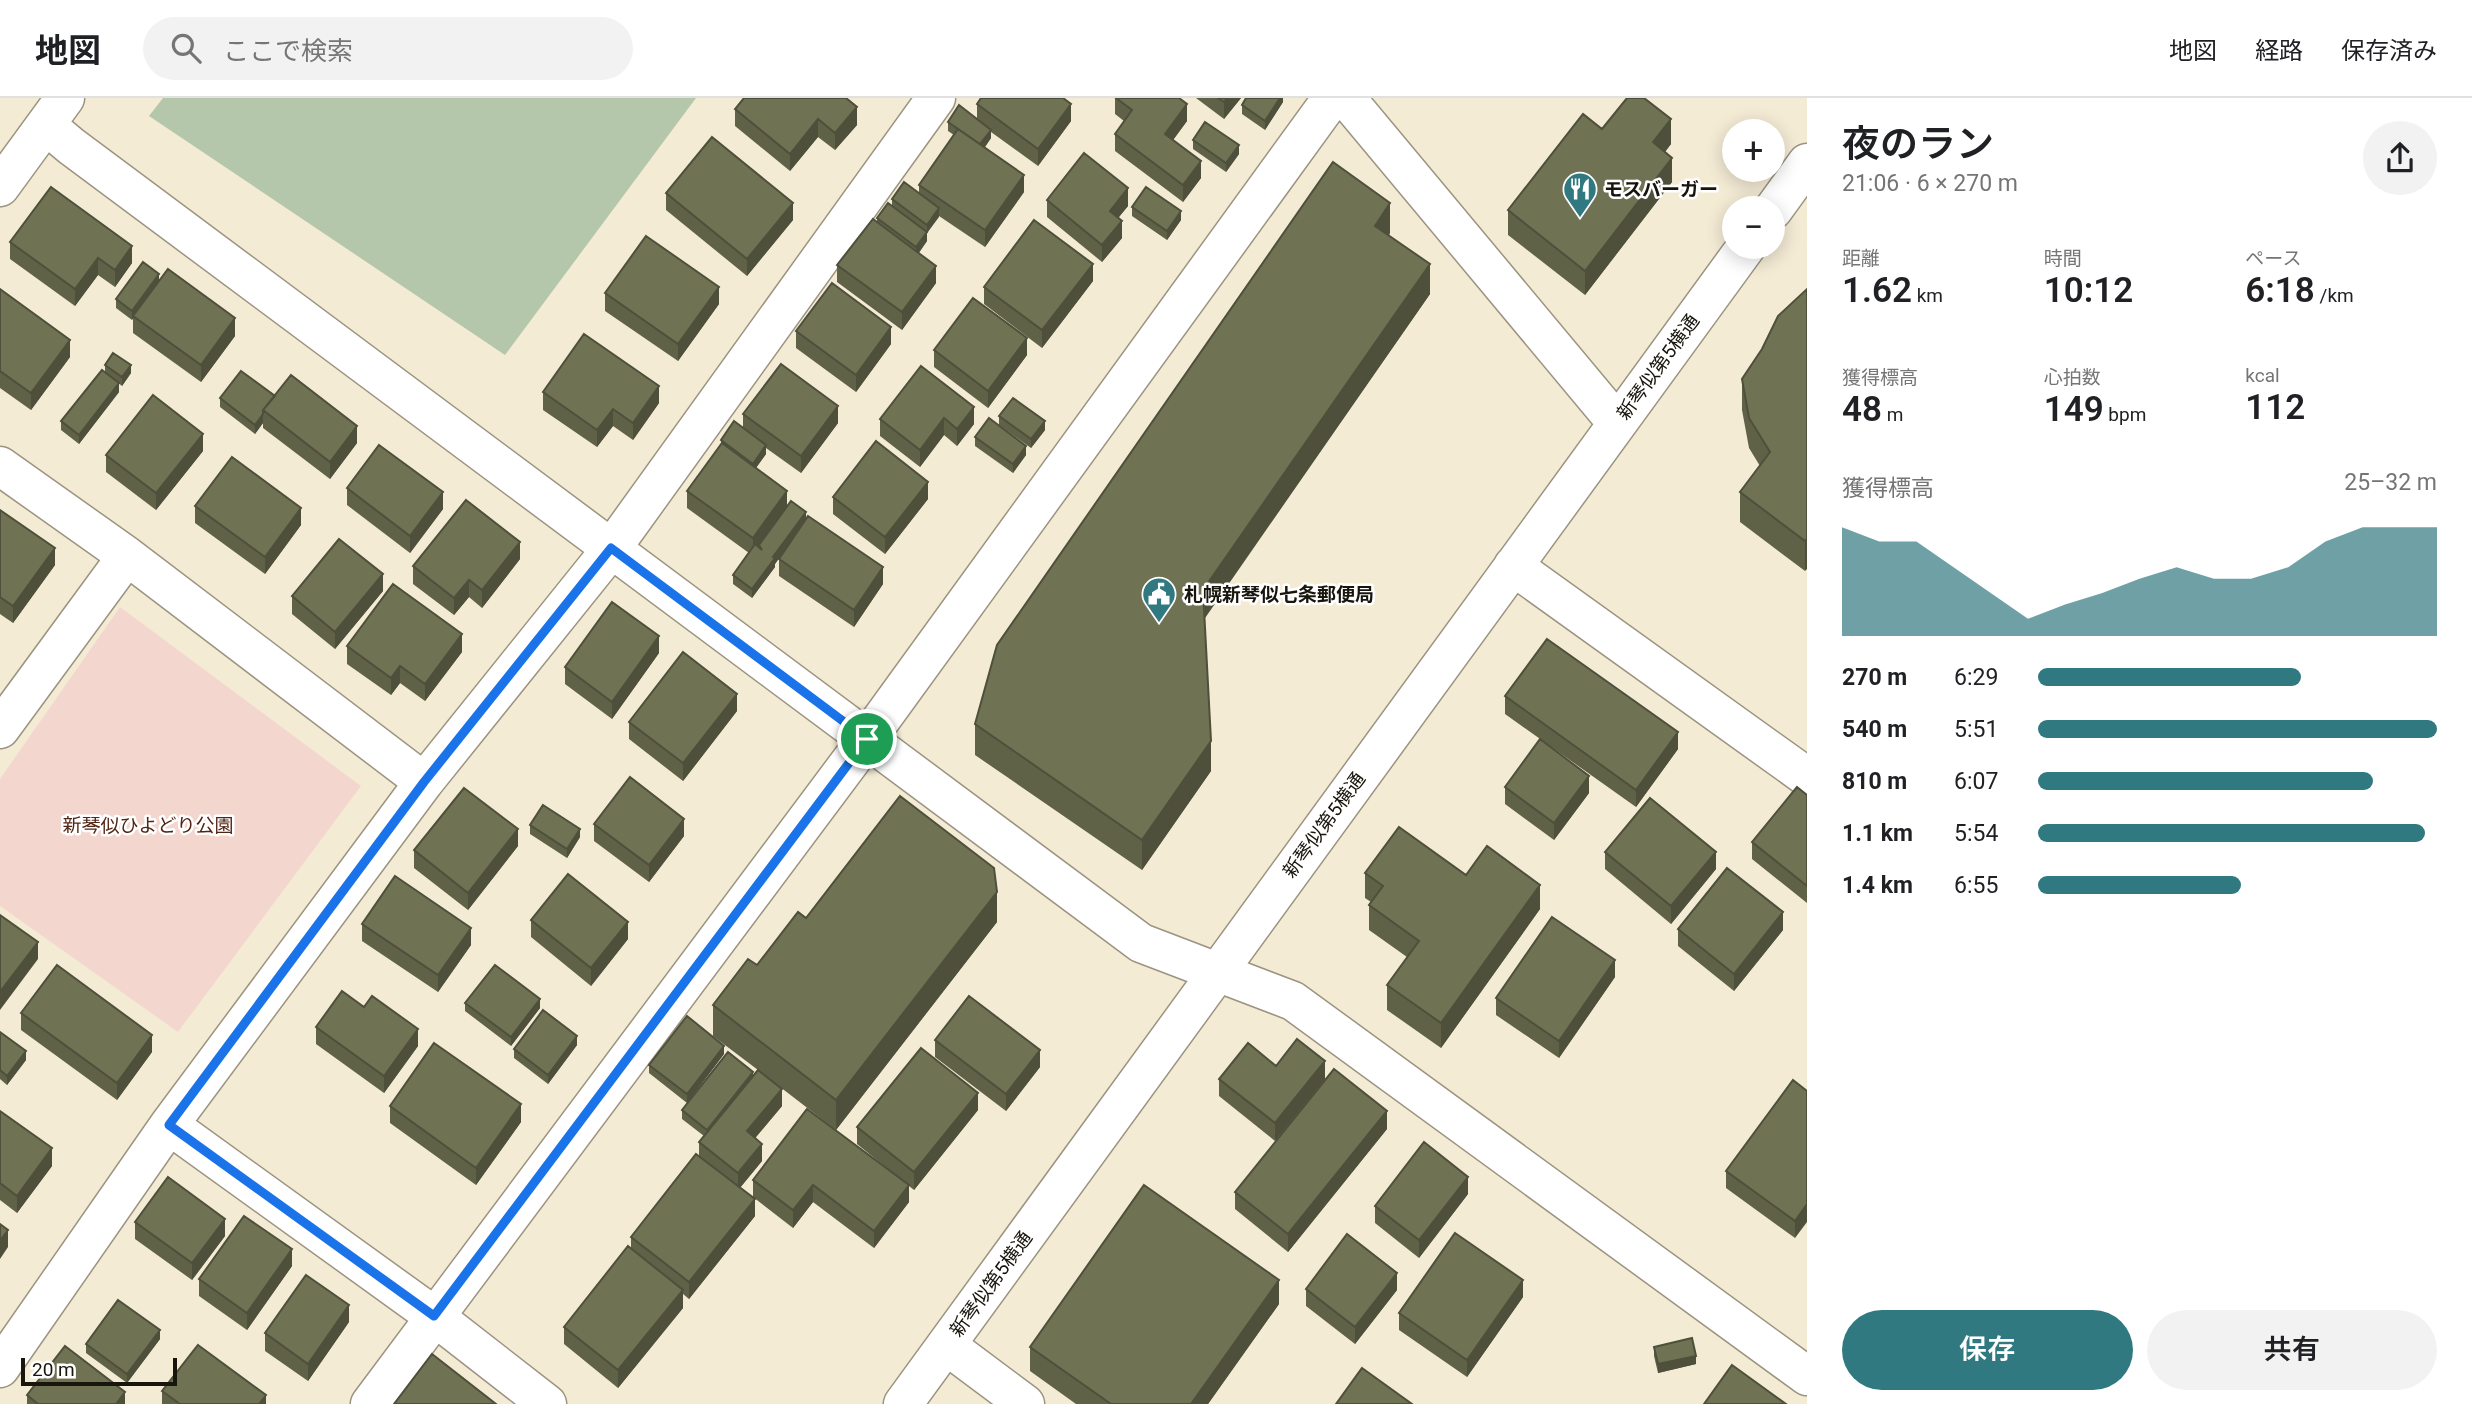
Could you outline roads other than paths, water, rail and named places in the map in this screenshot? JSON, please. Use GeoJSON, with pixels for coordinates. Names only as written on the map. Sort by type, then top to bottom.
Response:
{"type":"FeatureCollection","features":[{"type":"Feature","properties":{"kind":"street"},"geometry":{"type":"LineString","coordinates":[[0,1368],[169,1125],[424,782],[611,548],[936,98]]}},
{"type":"Feature","properties":{"kind":"street"},"geometry":{"type":"LineString","coordinates":[[370,1404],[867,739],[1332,98]]}},
{"type":"Feature","properties":{"kind":"street"},"geometry":{"type":"LineString","coordinates":[[1346,98],[1617,423]]}},
{"type":"Feature","properties":{"kind":"street"},"geometry":{"type":"LineString","coordinates":[[0,187],[55,111],[71,146],[1141,943],[1293,1001],[1807,1376]]}},
{"type":"Feature","properties":{"kind":"street"},"geometry":{"type":"LineString","coordinates":[[1783,196],[1806,165]]}},
{"type":"Feature","properties":{"kind":"street","name":"新琴似第5横通"},"geometry":{"type":"LineString","coordinates":[[903,1404],[1737,259]]}},
{"type":"Feature","properties":{"kind":"street"},"geometry":{"type":"LineString","coordinates":[[0,466],[127,556],[424,782]]}},
{"type":"Feature","properties":{"kind":"street"},"geometry":{"type":"LineString","coordinates":[[0,729],[127,556]]}},
{"type":"Feature","properties":{"kind":"street"},"geometry":{"type":"LineString","coordinates":[[1513,566],[1807,777]]}},
{"type":"Feature","properties":{"kind":"street"},"geometry":{"type":"LineString","coordinates":[[169,1125],[434,1316],[547,1404]]}},
{"type":"Feature","properties":{"kind":"street"},"geometry":{"type":"LineString","coordinates":[[946,1345],[1025,1404]]}},
{"type":"Feature","properties":{"kind":"place","name":"モスバーガー"},"geometry":{"type":"Point","coordinates":[1580,219]}},
{"type":"Feature","properties":{"kind":"place","name":"札幌新琴似七条郵便局"},"geometry":{"type":"Point","coordinates":[1159,624]}},
{"type":"Feature","properties":{"kind":"park label","name":"新琴似ひよどり公園"},"geometry":{"type":"Point","coordinates":[148,825]}}]}
